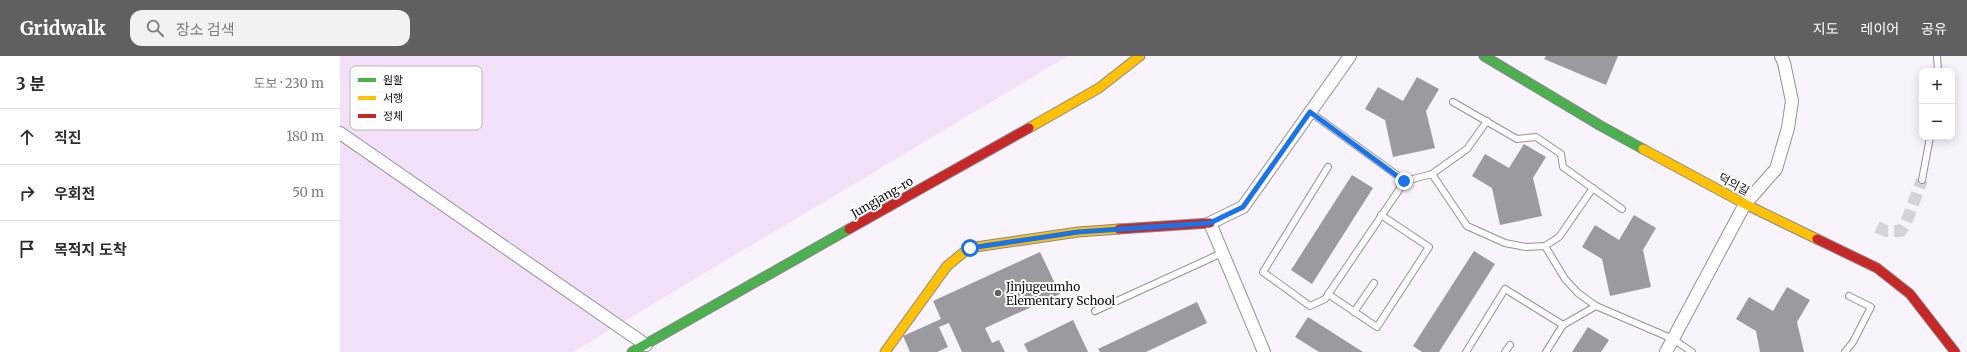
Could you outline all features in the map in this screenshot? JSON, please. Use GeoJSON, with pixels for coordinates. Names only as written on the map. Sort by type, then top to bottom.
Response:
{"type":"FeatureCollection","features":[{"type":"Feature","properties":{"kind":"street","name":"Jungjang-ro"},"geometry":{"type":"LineString","coordinates":[[632,352],[1099,88],[1140,56]]}},
{"type":"Feature","properties":{"kind":"street"},"geometry":{"type":"LineString","coordinates":[[885,352],[947,266],[970,248],[1078,232],[1210,223],[1243,207],[1350,56]]}},
{"type":"Feature","properties":{"kind":"street","name":"덕의길"},"geometry":{"type":"LineString","coordinates":[[1484,56],[1601,126],[1745,204],[1878,268],[1910,294],[1955,352]]}},
{"type":"Feature","properties":{"kind":"street"},"geometry":{"type":"LineString","coordinates":[[1666,352],[1745,204],[1776,169],[1788,128],[1792,101],[1781,56]]}},
{"type":"Feature","properties":{"kind":"street"},"geometry":{"type":"LineString","coordinates":[[340,133],[646,344]]}},
{"type":"Feature","properties":{"kind":"street"},"geometry":{"type":"LineString","coordinates":[[1210,223],[1264,352]]}},
{"type":"Feature","properties":{"kind":"lane"},"geometry":{"type":"LineString","coordinates":[[1937,56],[1938,68]]}},
{"type":"Feature","properties":{"kind":"lane"},"geometry":{"type":"LineString","coordinates":[[1454,102],[1517,138],[1536,137],[1561,154],[1564,168],[1622,209]]}},
{"type":"Feature","properties":{"kind":"lane"},"geometry":{"type":"LineString","coordinates":[[1310,112],[1404,181]]}},
{"type":"Feature","properties":{"kind":"lane"},"geometry":{"type":"LineString","coordinates":[[1328,167],[1263,272],[1310,306],[1325,299],[1404,181],[1432,174],[1467,149],[1487,121]]}},
{"type":"Feature","properties":{"kind":"lane"},"geometry":{"type":"LineString","coordinates":[[1922,180],[1929,140]]}},
{"type":"Feature","properties":{"kind":"lane"},"geometry":{"type":"LineString","coordinates":[[1432,174],[1467,226],[1505,243],[1526,247],[1545,246],[1559,237],[1593,188]]}},
{"type":"Feature","properties":{"kind":"lane"},"geometry":{"type":"LineString","coordinates":[[1328,294],[1377,327],[1429,247],[1381,215]]}},
{"type":"Feature","properties":{"kind":"lane"},"geometry":{"type":"LineString","coordinates":[[1545,246],[1565,279],[1578,293],[1596,306],[1673,339],[1692,352]]}},
{"type":"Feature","properties":{"kind":"lane"},"geometry":{"type":"LineString","coordinates":[[1095,311],[1222,253]]}},
{"type":"Feature","properties":{"kind":"lane"},"geometry":{"type":"LineString","coordinates":[[1354,312],[1374,283]]}},
{"type":"Feature","properties":{"kind":"lane"},"geometry":{"type":"LineString","coordinates":[[1466,352],[1505,289],[1563,325]]}},
{"type":"Feature","properties":{"kind":"lane"},"geometry":{"type":"LineString","coordinates":[[1845,352],[1853,342],[1871,306],[1849,296]]}},
{"type":"Feature","properties":{"kind":"lane"},"geometry":{"type":"LineString","coordinates":[[1546,352],[1563,325],[1596,306]]}},
{"type":"Feature","properties":{"kind":"lane"},"geometry":{"type":"LineString","coordinates":[[1505,352],[1510,345]]}},
{"type":"Feature","properties":{"kind":"shaded area"},"geometry":{"type":"Polygon","coordinates":[[[340,56],[1068,56],[573,352],[340,352],[340,56]]]}},
{"type":"Feature","properties":{"kind":"building"},"geometry":{"type":"Polygon","coordinates":[[[1546,56],[1618,56],[1606,85],[1544,59],[1546,56]]]}},
{"type":"Feature","properties":{"kind":"building"},"geometry":{"type":"Polygon","coordinates":[[[1417,77],[1439,89],[1426,111],[1435,148],[1393,157],[1385,120],[1365,109],[1378,87],[1403,101],[1417,77]]]}},
{"type":"Feature","properties":{"kind":"building"},"geometry":{"type":"Polygon","coordinates":[[[1524,144],[1546,157],[1533,178],[1542,216],[1500,225],[1492,188],[1472,176],[1485,154],[1509,168],[1524,144]]]}},
{"type":"Feature","properties":{"kind":"building"},"geometry":{"type":"Polygon","coordinates":[[[1352,175],[1373,188],[1312,284],[1291,270],[1352,175]]]}},
{"type":"Feature","properties":{"kind":"building"},"geometry":{"type":"Polygon","coordinates":[[[1634,215],[1656,228],[1643,250],[1651,287],[1610,296],[1602,259],[1582,247],[1595,225],[1619,240],[1634,215]]]}},
{"type":"Feature","properties":{"kind":"building"},"geometry":{"type":"Polygon","coordinates":[[[1474,251],[1495,264],[1439,352],[1422,352],[1413,346],[1474,251]]]}},
{"type":"Feature","properties":{"kind":"building"},"geometry":{"type":"Polygon","coordinates":[[[1040,252],[1060,294],[985,328],[992,343],[999,340],[1005,352],[962,352],[949,323],[939,327],[948,347],[937,352],[910,352],[903,336],[941,319],[933,301],[1040,252]]]}},
{"type":"Feature","properties":{"kind":"building"},"geometry":{"type":"Polygon","coordinates":[[[1787,287],[1810,300],[1797,322],[1804,352],[1760,352],[1756,331],[1736,319],[1749,297],[1773,311],[1787,287]]]}},
{"type":"Feature","properties":{"kind":"building"},"geometry":{"type":"Polygon","coordinates":[[[1197,302],[1207,323],[1146,352],[1100,352],[1098,349],[1197,302]]]}},
{"type":"Feature","properties":{"kind":"building"},"geometry":{"type":"Polygon","coordinates":[[[1308,317],[1363,352],[1319,352],[1295,337],[1308,317]]]}},
{"type":"Feature","properties":{"kind":"building"},"geometry":{"type":"Polygon","coordinates":[[[1073,320],[1088,352],[1028,352],[1024,344],[1073,320]]]}},
{"type":"Feature","properties":{"kind":"building"},"geometry":{"type":"Polygon","coordinates":[[[1588,327],[1609,340],[1601,352],[1572,352],[1588,327]]]}},
{"type":"Feature","properties":{"kind":"tunnel"},"geometry":{"type":"LineString","coordinates":[[1877,227],[1886,231],[1901,231],[1906,223],[1922,180]]}},
{"type":"Feature","properties":{"kind":"traffic: fast"},"geometry":{"type":"LineString","coordinates":[[1484,56],[1601,126],[1643,149]]}},
{"type":"Feature","properties":{"kind":"traffic: fast"},"geometry":{"type":"LineString","coordinates":[[632,352],[849,229]]}},
{"type":"Feature","properties":{"kind":"traffic: slow"},"geometry":{"type":"LineString","coordinates":[[1029,128],[1099,88],[1140,56]]}},
{"type":"Feature","properties":{"kind":"traffic: slow"},"geometry":{"type":"LineString","coordinates":[[1643,149],[1745,204],[1817,239]]}},
{"type":"Feature","properties":{"kind":"traffic: slow"},"geometry":{"type":"LineString","coordinates":[[885,352],[947,266],[969,248],[1078,232],[1119,229]]}},
{"type":"Feature","properties":{"kind":"traffic: jam"},"geometry":{"type":"LineString","coordinates":[[849,229],[1029,128]]}},
{"type":"Feature","properties":{"kind":"traffic: jam"},"geometry":{"type":"LineString","coordinates":[[1119,229],[1210,223]]}},
{"type":"Feature","properties":{"kind":"traffic: jam"},"geometry":{"type":"LineString","coordinates":[[1817,239],[1877,268],[1910,294],[1955,352]]}},
{"type":"Feature","properties":{"kind":"place","name":"Jinjugeumho Elementary School"},"geometry":{"type":"Point","coordinates":[998,293]}},
{"type":"Feature","properties":{"kind":"route"},"geometry":{"type":"LineString","coordinates":[[970,248],[1078,232],[1210,223],[1243,207],[1310,112],[1404,181]]}}]}
